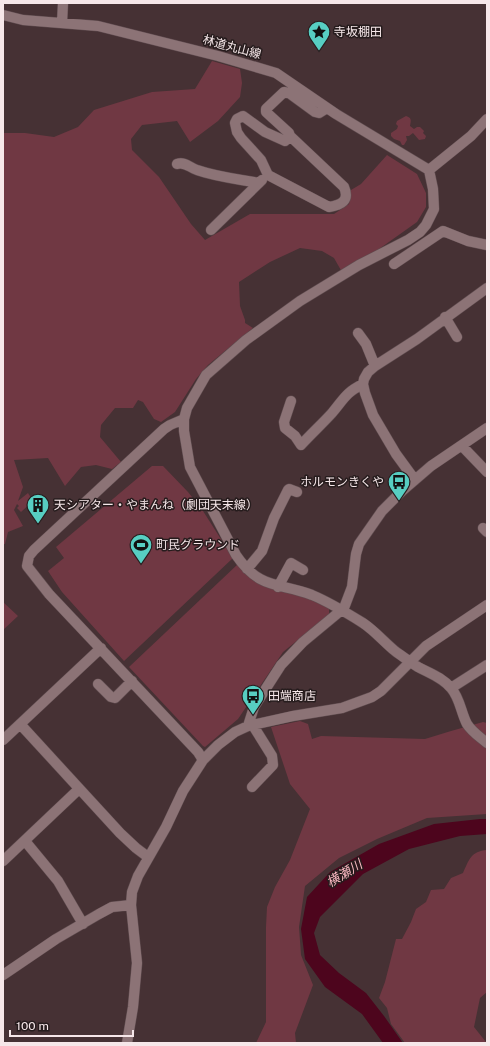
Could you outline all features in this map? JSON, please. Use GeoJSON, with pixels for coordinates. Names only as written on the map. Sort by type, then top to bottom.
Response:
{"type":"FeatureCollection","features":[{"type":"Feature","properties":{"kind":"street"},"geometry":{"type":"LineString","coordinates":[[62,23],[63,3]]}},
{"type":"Feature","properties":{"kind":"street","name":"林道丸山線"},"geometry":{"type":"LineString","coordinates":[[3,15],[23,20],[98,26],[218,56],[276,73],[327,108],[429,170]]}},
{"type":"Feature","properties":{"kind":"street"},"geometry":{"type":"LineString","coordinates":[[290,136],[285,140],[280,140],[265,132],[243,116],[237,119],[235,123],[237,132],[261,160],[268,175],[329,207],[338,206],[345,200],[347,194],[344,187],[290,136],[286,129],[266,112],[266,108],[284,92],[289,93],[315,112],[319,113],[327,108]]}},
{"type":"Feature","properties":{"kind":"street"},"geometry":{"type":"LineString","coordinates":[[487,119],[471,136],[429,170],[433,189],[434,209],[429,221],[420,232],[408,240],[359,265],[300,302],[246,340],[206,375],[186,408],[184,419],[190,467],[236,555],[247,569],[257,578],[265,582],[313,596],[364,624],[394,650],[417,666],[439,678],[451,688],[458,700],[467,723],[487,743]]}},
{"type":"Feature","properties":{"kind":"street"},"geometry":{"type":"LineString","coordinates":[[177,164],[184,164],[196,170],[225,178],[259,182]]}},
{"type":"Feature","properties":{"kind":"street"},"geometry":{"type":"LineString","coordinates":[[210,230],[268,175]]}},
{"type":"Feature","properties":{"kind":"street"},"geometry":{"type":"LineString","coordinates":[[394,264],[443,231],[468,241],[487,245]]}},
{"type":"Feature","properties":{"kind":"street"},"geometry":{"type":"LineString","coordinates":[[415,480],[396,454],[373,415],[363,384],[368,372],[375,366],[417,339],[445,317],[487,288]]}},
{"type":"Feature","properties":{"kind":"street"},"geometry":{"type":"LineString","coordinates":[[445,317],[457,337]]}},
{"type":"Feature","properties":{"kind":"street"},"geometry":{"type":"LineString","coordinates":[[358,333],[366,344],[375,366]]}},
{"type":"Feature","properties":{"kind":"street"},"geometry":{"type":"LineString","coordinates":[[291,401],[284,422],[286,428],[295,436],[301,445],[332,413],[345,396],[354,388],[363,384]]}},
{"type":"Feature","properties":{"kind":"street"},"geometry":{"type":"LineString","coordinates":[[184,419],[164,429],[40,544],[29,556],[27,566],[50,594],[198,752],[203,760]]}},
{"type":"Feature","properties":{"kind":"street"},"geometry":{"type":"LineString","coordinates":[[252,787],[273,765],[272,756],[250,725],[254,707],[281,664],[302,642],[344,608],[350,596],[359,544],[382,511],[415,480],[444,456],[462,446],[487,428]]}},
{"type":"Feature","properties":{"kind":"street"},"geometry":{"type":"LineString","coordinates":[[462,446],[487,472]]}},
{"type":"Feature","properties":{"kind":"street"},"geometry":{"type":"LineString","coordinates":[[247,569],[262,551],[272,524],[288,490],[297,492]]}},
{"type":"Feature","properties":{"kind":"street"},"geometry":{"type":"LineString","coordinates":[[278,586],[290,564],[303,570]]}},
{"type":"Feature","properties":{"kind":"street"},"geometry":{"type":"LineString","coordinates":[[127,1043],[133,1007],[137,963],[131,905],[134,884],[148,857],[165,830],[185,787],[203,760],[235,732],[250,725],[342,708],[357,703],[382,691],[426,646],[487,606]]}},
{"type":"Feature","properties":{"kind":"street"},"geometry":{"type":"LineString","coordinates":[[3,740],[101,648]]}},
{"type":"Feature","properties":{"kind":"street"},"geometry":{"type":"LineString","coordinates":[[451,688],[487,665]]}},
{"type":"Feature","properties":{"kind":"street"},"geometry":{"type":"LineString","coordinates":[[98,684],[111,697],[115,698],[132,681]]}},
{"type":"Feature","properties":{"kind":"street"},"geometry":{"type":"LineString","coordinates":[[20,724],[126,838],[148,857]]}},
{"type":"Feature","properties":{"kind":"street"},"geometry":{"type":"LineString","coordinates":[[3,861],[80,788]]}},
{"type":"Feature","properties":{"kind":"street"},"geometry":{"type":"LineString","coordinates":[[25,841],[58,881],[83,924]]}},
{"type":"Feature","properties":{"kind":"street"},"geometry":{"type":"LineString","coordinates":[[3,975],[56,939],[112,907],[131,905]]}},
{"type":"Feature","properties":{"kind":"shaded area"},"geometry":{"type":"Polygon","coordinates":[[[212,61],[240,69],[242,83],[240,97],[218,121],[190,142],[177,121],[142,125],[131,139],[132,150],[159,177],[191,224],[205,240],[250,214],[334,214],[349,204],[351,190],[361,184],[387,155],[417,174],[426,193],[426,207],[417,222],[372,254],[342,272],[334,258],[322,251],[300,248],[270,262],[239,282],[240,306],[245,323],[253,328],[208,365],[196,379],[175,412],[161,422],[154,419],[143,402],[138,400],[133,408],[115,408],[101,425],[100,437],[121,462],[112,469],[96,465],[81,467],[65,486],[48,458],[14,460],[23,487],[18,501],[28,493],[33,501],[21,512],[17,508],[19,506],[17,504],[14,510],[23,526],[8,532],[5,544],[3,544],[3,133],[25,133],[54,137],[78,127],[94,110],[152,92],[195,89],[212,61]]]}},
{"type":"Feature","properties":{"kind":"shaded area"},"geometry":{"type":"Polygon","coordinates":[[[406,116],[411,120],[410,126],[414,129],[420,127],[424,131],[423,133],[426,136],[425,139],[419,140],[413,133],[406,136],[407,140],[404,145],[402,145],[400,141],[391,136],[391,133],[397,129],[397,121],[406,116]]]}},
{"type":"Feature","properties":{"kind":"shaded area","name":"町民グラウンド"},"geometry":{"type":"Polygon","coordinates":[[[152,466],[163,466],[188,492],[203,511],[233,558],[124,661],[62,592],[48,571],[64,558],[56,547],[152,466]]]}},
{"type":"Feature","properties":{"kind":"shaded area","name":"町民グラウンド"},"geometry":{"type":"Polygon","coordinates":[[[238,564],[329,607],[329,615],[283,652],[238,719],[205,747],[129,667],[238,564]]]}},
{"type":"Feature","properties":{"kind":"shaded area"},"geometry":{"type":"Polygon","coordinates":[[[3,602],[18,616],[3,630],[3,602]]]}},
{"type":"Feature","properties":{"kind":"shaded area"},"geometry":{"type":"Polygon","coordinates":[[[300,721],[308,724],[312,739],[321,736],[425,739],[483,722],[487,723],[487,814],[427,818],[377,839],[339,858],[305,886],[299,927],[301,955],[313,985],[295,1033],[296,1043],[256,1043],[266,1022],[267,907],[275,887],[290,860],[310,809],[290,784],[271,727],[300,721]]]}},
{"type":"Feature","properties":{"kind":"shaded area"},"geometry":{"type":"Polygon","coordinates":[[[487,850],[487,992],[480,998],[474,1027],[486,1042],[487,1041],[487,1043],[405,1043],[391,1024],[387,1008],[379,998],[385,982],[396,939],[402,939],[416,909],[426,902],[431,890],[444,889],[451,878],[463,873],[469,860],[474,854],[487,850]]]}},
{"type":"Feature","properties":{"kind":"water","name":"横瀬川"},"geometry":{"type":"Polygon","coordinates":[[[487,819],[487,834],[460,836],[409,849],[363,874],[320,917],[314,933],[320,955],[339,973],[366,993],[403,1043],[383,1043],[362,1014],[325,987],[305,959],[301,929],[307,897],[330,872],[379,844],[434,824],[487,819]]]}},
{"type":"Feature","properties":{"kind":"place","name":"寺坂棚田"},"geometry":{"type":"Point","coordinates":[319,52]}},
{"type":"Feature","properties":{"kind":"place","name":"ホルモンきくや"},"geometry":{"type":"Point","coordinates":[399,502]}},
{"type":"Feature","properties":{"kind":"place","name":"天シアター・やまんね（劇団天末線）"},"geometry":{"type":"Point","coordinates":[38,524]}},
{"type":"Feature","properties":{"kind":"place","name":"町民グラウンド"},"geometry":{"type":"Point","coordinates":[141,564]}},
{"type":"Feature","properties":{"kind":"place","name":"田端商店"},"geometry":{"type":"Point","coordinates":[253,716]}}]}
